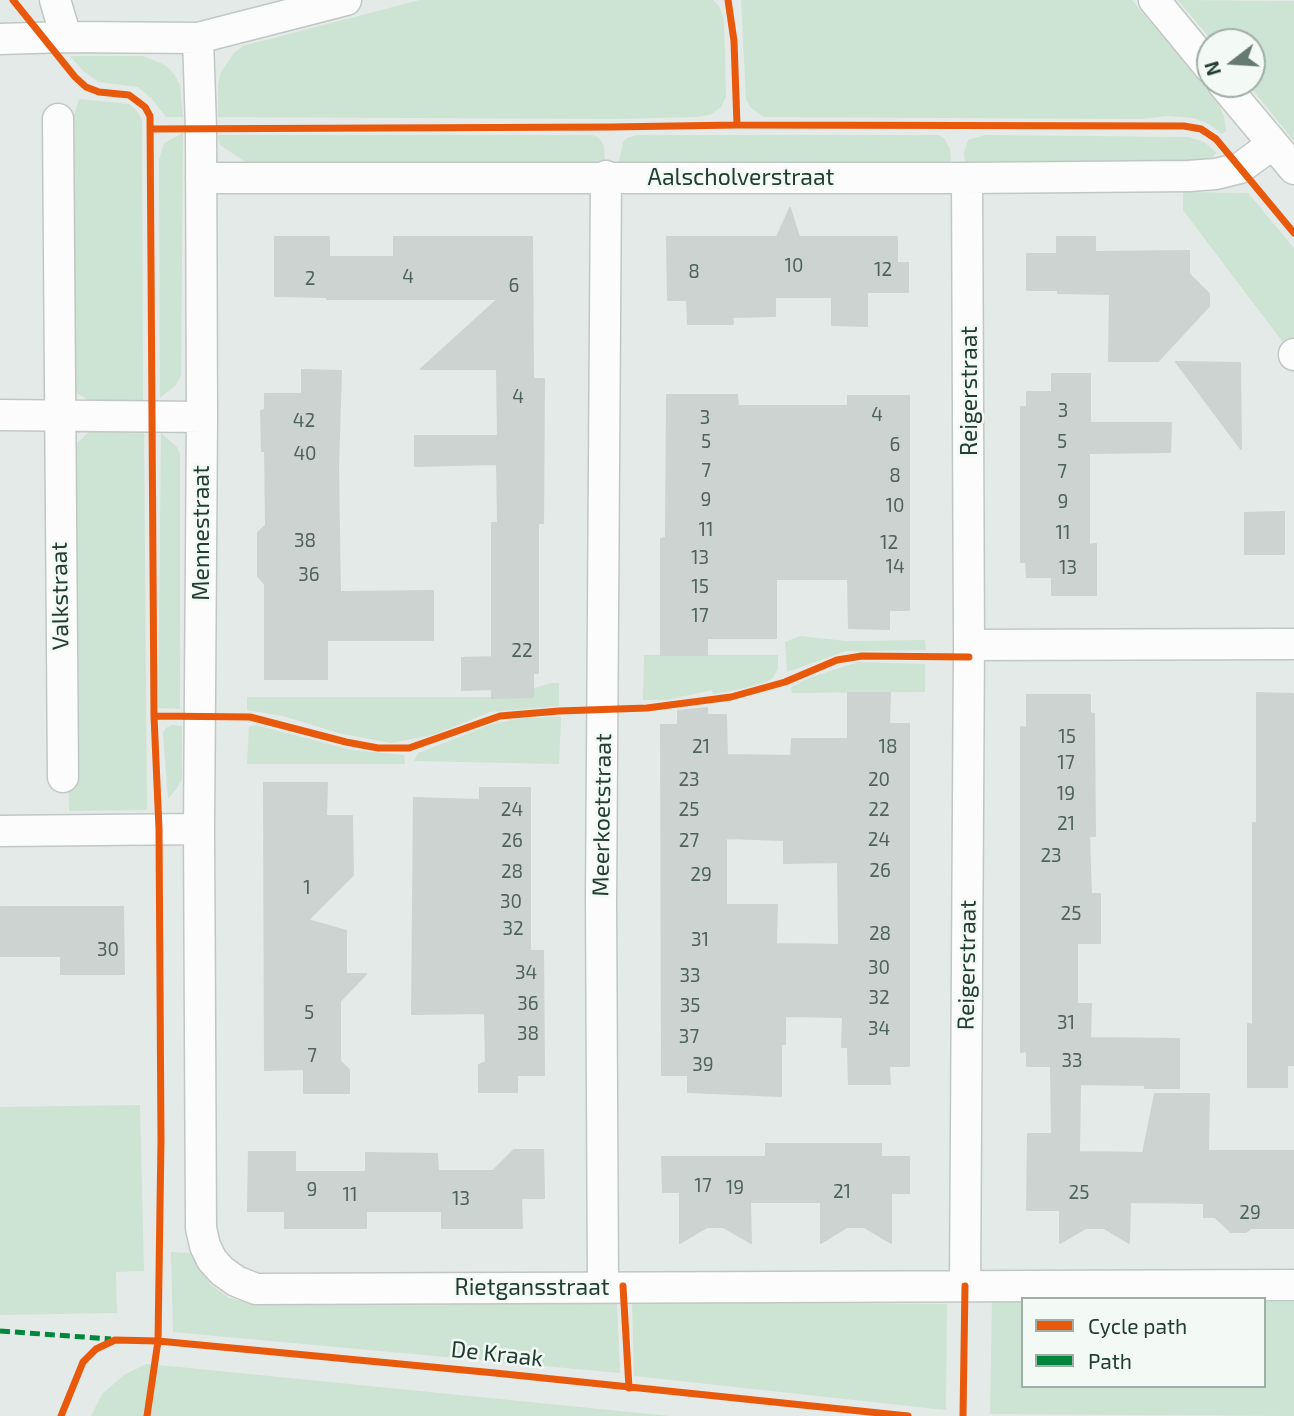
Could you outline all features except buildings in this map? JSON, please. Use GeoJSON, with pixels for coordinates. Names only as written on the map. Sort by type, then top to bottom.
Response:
{"type":"FeatureCollection","features":[{"type":"Feature","properties":{"kind":"street"},"geometry":{"type":"LineString","coordinates":[[55,0],[66,37]]}},
{"type":"Feature","properties":{"kind":"street"},"geometry":{"type":"LineString","coordinates":[[0,39],[198,38],[346,0]]}},
{"type":"Feature","properties":{"kind":"street"},"geometry":{"type":"LineString","coordinates":[[1154,0],[1196,51]]}},
{"type":"Feature","properties":{"kind":"street","name":"Mennestraat"},"geometry":{"type":"LineString","coordinates":[[198,38],[202,417],[199,829]]}},
{"type":"Feature","properties":{"kind":"street"},"geometry":{"type":"LineString","coordinates":[[1235,98],[1294,169]]}},
{"type":"Feature","properties":{"kind":"street","name":"Valkstraat"},"geometry":{"type":"LineString","coordinates":[[58,120],[62,777]]}},
{"type":"Feature","properties":{"kind":"street","name":"Aalscholverstraat"},"geometry":{"type":"LineString","coordinates":[[201,178],[967,178],[1216,174],[1240,168],[1273,144]]}},
{"type":"Feature","properties":{"kind":"street","name":"Meerkoetstraat"},"geometry":{"type":"LineString","coordinates":[[603,1287],[601,901],[606,176]]}},
{"type":"Feature","properties":{"kind":"street","name":"Reigerstraat"},"geometry":{"type":"LineString","coordinates":[[965,1286],[969,645],[967,178]]}},
{"type":"Feature","properties":{"kind":"street"},"geometry":{"type":"LineString","coordinates":[[0,415],[202,417]]}},
{"type":"Feature","properties":{"kind":"street"},"geometry":{"type":"LineString","coordinates":[[969,645],[1294,644]]}},
{"type":"Feature","properties":{"kind":"street"},"geometry":{"type":"LineString","coordinates":[[0,831],[199,829]]}},
{"type":"Feature","properties":{"kind":"street","name":"Rietgansstraat"},"geometry":{"type":"LineString","coordinates":[[199,829],[201,1228],[212,1260],[236,1281],[256,1289],[1294,1286]]}},
{"type":"Feature","properties":{"kind":"green space"},"geometry":{"type":"Polygon","coordinates":[[[420,0],[713,0],[719,6],[724,20],[726,97],[721,107],[710,115],[696,117],[218,117],[218,85],[221,72],[234,53],[243,46],[420,0]]]}},
{"type":"Feature","properties":{"kind":"green space"},"geometry":{"type":"Polygon","coordinates":[[[741,0],[1132,0],[1196,77],[1196,98],[1214,98],[1218,103],[1224,116],[1226,131],[1222,134],[1209,124],[1193,118],[1167,116],[1141,119],[764,117],[750,107],[746,99],[741,0]]]}},
{"type":"Feature","properties":{"kind":"green space"},"geometry":{"type":"Polygon","coordinates":[[[1178,0],[1294,1],[1294,141],[1259,98],[1266,98],[1266,28],[1201,28],[1178,0]]]}},
{"type":"Feature","properties":{"kind":"green space"},"geometry":{"type":"Polygon","coordinates":[[[70,56],[143,56],[165,65],[180,85],[183,117],[166,117],[138,87],[99,82],[83,71],[70,56]]]}},
{"type":"Feature","properties":{"kind":"green space"},"geometry":{"type":"Polygon","coordinates":[[[79,99],[129,104],[142,120],[143,401],[89,401],[74,391],[70,129],[79,99]]]}},
{"type":"Feature","properties":{"kind":"green space"},"geometry":{"type":"Polygon","coordinates":[[[183,133],[181,375],[176,385],[160,398],[159,160],[164,143],[183,133]]]}},
{"type":"Feature","properties":{"kind":"green space"},"geometry":{"type":"Polygon","coordinates":[[[218,135],[592,135],[598,137],[604,146],[605,162],[247,163],[220,145],[218,135]]]}},
{"type":"Feature","properties":{"kind":"green space"},"geometry":{"type":"Polygon","coordinates":[[[636,135],[938,135],[944,138],[950,149],[951,162],[619,162],[623,142],[636,135]]]}},
{"type":"Feature","properties":{"kind":"green space"},"geometry":{"type":"Polygon","coordinates":[[[985,135],[1188,137],[1204,142],[1217,153],[1201,163],[965,162],[964,153],[968,140],[985,135]]]}},
{"type":"Feature","properties":{"kind":"green space"},"geometry":{"type":"Polygon","coordinates":[[[1183,192],[1248,193],[1294,248],[1294,350],[1291,353],[1183,210],[1183,192]]]}},
{"type":"Feature","properties":{"kind":"green space"},"geometry":{"type":"Polygon","coordinates":[[[90,431],[144,432],[147,810],[69,811],[71,463],[76,444],[90,431]]]}},
{"type":"Feature","properties":{"kind":"green space"},"geometry":{"type":"Polygon","coordinates":[[[161,433],[177,447],[180,454],[180,709],[158,708],[161,433]]]}},
{"type":"Feature","properties":{"kind":"green space"},"geometry":{"type":"Polygon","coordinates":[[[800,636],[846,641],[925,640],[926,650],[846,651],[787,672],[785,642],[800,636]]]}},
{"type":"Feature","properties":{"kind":"green space"},"geometry":{"type":"Polygon","coordinates":[[[644,655],[778,655],[778,669],[773,678],[766,682],[741,689],[713,694],[712,690],[667,700],[643,700],[644,655]]]}},
{"type":"Feature","properties":{"kind":"green space"},"geometry":{"type":"Polygon","coordinates":[[[858,662],[925,664],[925,692],[792,693],[791,687],[809,678],[858,662]]]}},
{"type":"Feature","properties":{"kind":"green space"},"geometry":{"type":"Polygon","coordinates":[[[559,683],[559,706],[490,712],[433,735],[391,743],[338,733],[283,716],[247,710],[247,697],[533,697],[534,688],[559,683]]]}},
{"type":"Feature","properties":{"kind":"green space"},"geometry":{"type":"Polygon","coordinates":[[[561,717],[559,764],[414,761],[418,753],[490,725],[521,718],[561,717]]]}},
{"type":"Feature","properties":{"kind":"green space"},"geometry":{"type":"Polygon","coordinates":[[[172,725],[182,726],[182,779],[168,799],[163,733],[172,725]]]}},
{"type":"Feature","properties":{"kind":"green space"},"geometry":{"type":"Polygon","coordinates":[[[256,725],[352,750],[404,755],[405,764],[247,764],[249,727],[256,725]]]}},
{"type":"Feature","properties":{"kind":"green space"},"geometry":{"type":"Polygon","coordinates":[[[140,1105],[144,1271],[116,1272],[117,1313],[0,1315],[0,1107],[140,1105]]]}},
{"type":"Feature","properties":{"kind":"green space"},"geometry":{"type":"Polygon","coordinates":[[[171,1252],[190,1253],[211,1285],[229,1298],[252,1303],[617,1303],[620,1373],[173,1332],[171,1252]]]}},
{"type":"Feature","properties":{"kind":"green space"},"geometry":{"type":"Polygon","coordinates":[[[632,1302],[947,1304],[946,1410],[634,1376],[632,1302]]]}},
{"type":"Feature","properties":{"kind":"green space"},"geometry":{"type":"Polygon","coordinates":[[[992,1302],[1021,1302],[1021,1388],[1266,1388],[1266,1302],[1294,1302],[1294,1416],[990,1414],[992,1302]]]}},
{"type":"Feature","properties":{"kind":"green space"},"geometry":{"type":"Polygon","coordinates":[[[146,1364],[670,1416],[91,1416],[102,1394],[124,1375],[146,1364]]]}},
{"type":"Feature","properties":{"kind":"marked path"},"geometry":{"type":"LineString","coordinates":[[0,1331],[111,1339]]}},
{"type":"Feature","properties":{"kind":"cycle path"},"geometry":{"type":"LineString","coordinates":[[13,0],[86,87],[99,92],[129,95],[145,107],[150,116],[154,716],[159,829],[161,1140],[158,1341],[147,1416]]}},
{"type":"Feature","properties":{"kind":"cycle path"},"geometry":{"type":"LineString","coordinates":[[728,0],[734,41],[737,125]]}},
{"type":"Feature","properties":{"kind":"cycle path"},"geometry":{"type":"LineString","coordinates":[[150,129],[737,125],[1184,126],[1201,129],[1216,139],[1294,233]]}},
{"type":"Feature","properties":{"kind":"cycle path"},"geometry":{"type":"LineString","coordinates":[[154,716],[250,717],[346,742],[378,748],[409,748],[500,716],[647,708],[731,697],[785,682],[837,660],[862,656],[969,657]]}},
{"type":"Feature","properties":{"kind":"cycle path"},"geometry":{"type":"LineString","coordinates":[[623,1286],[629,1388]]}},
{"type":"Feature","properties":{"kind":"cycle path"},"geometry":{"type":"LineString","coordinates":[[963,1416],[965,1286]]}},
{"type":"Feature","properties":{"kind":"cycle path","name":"De Kraak"},"geometry":{"type":"LineString","coordinates":[[61,1416],[83,1362],[96,1349],[115,1340],[158,1341],[495,1373],[908,1416]]}}]}
